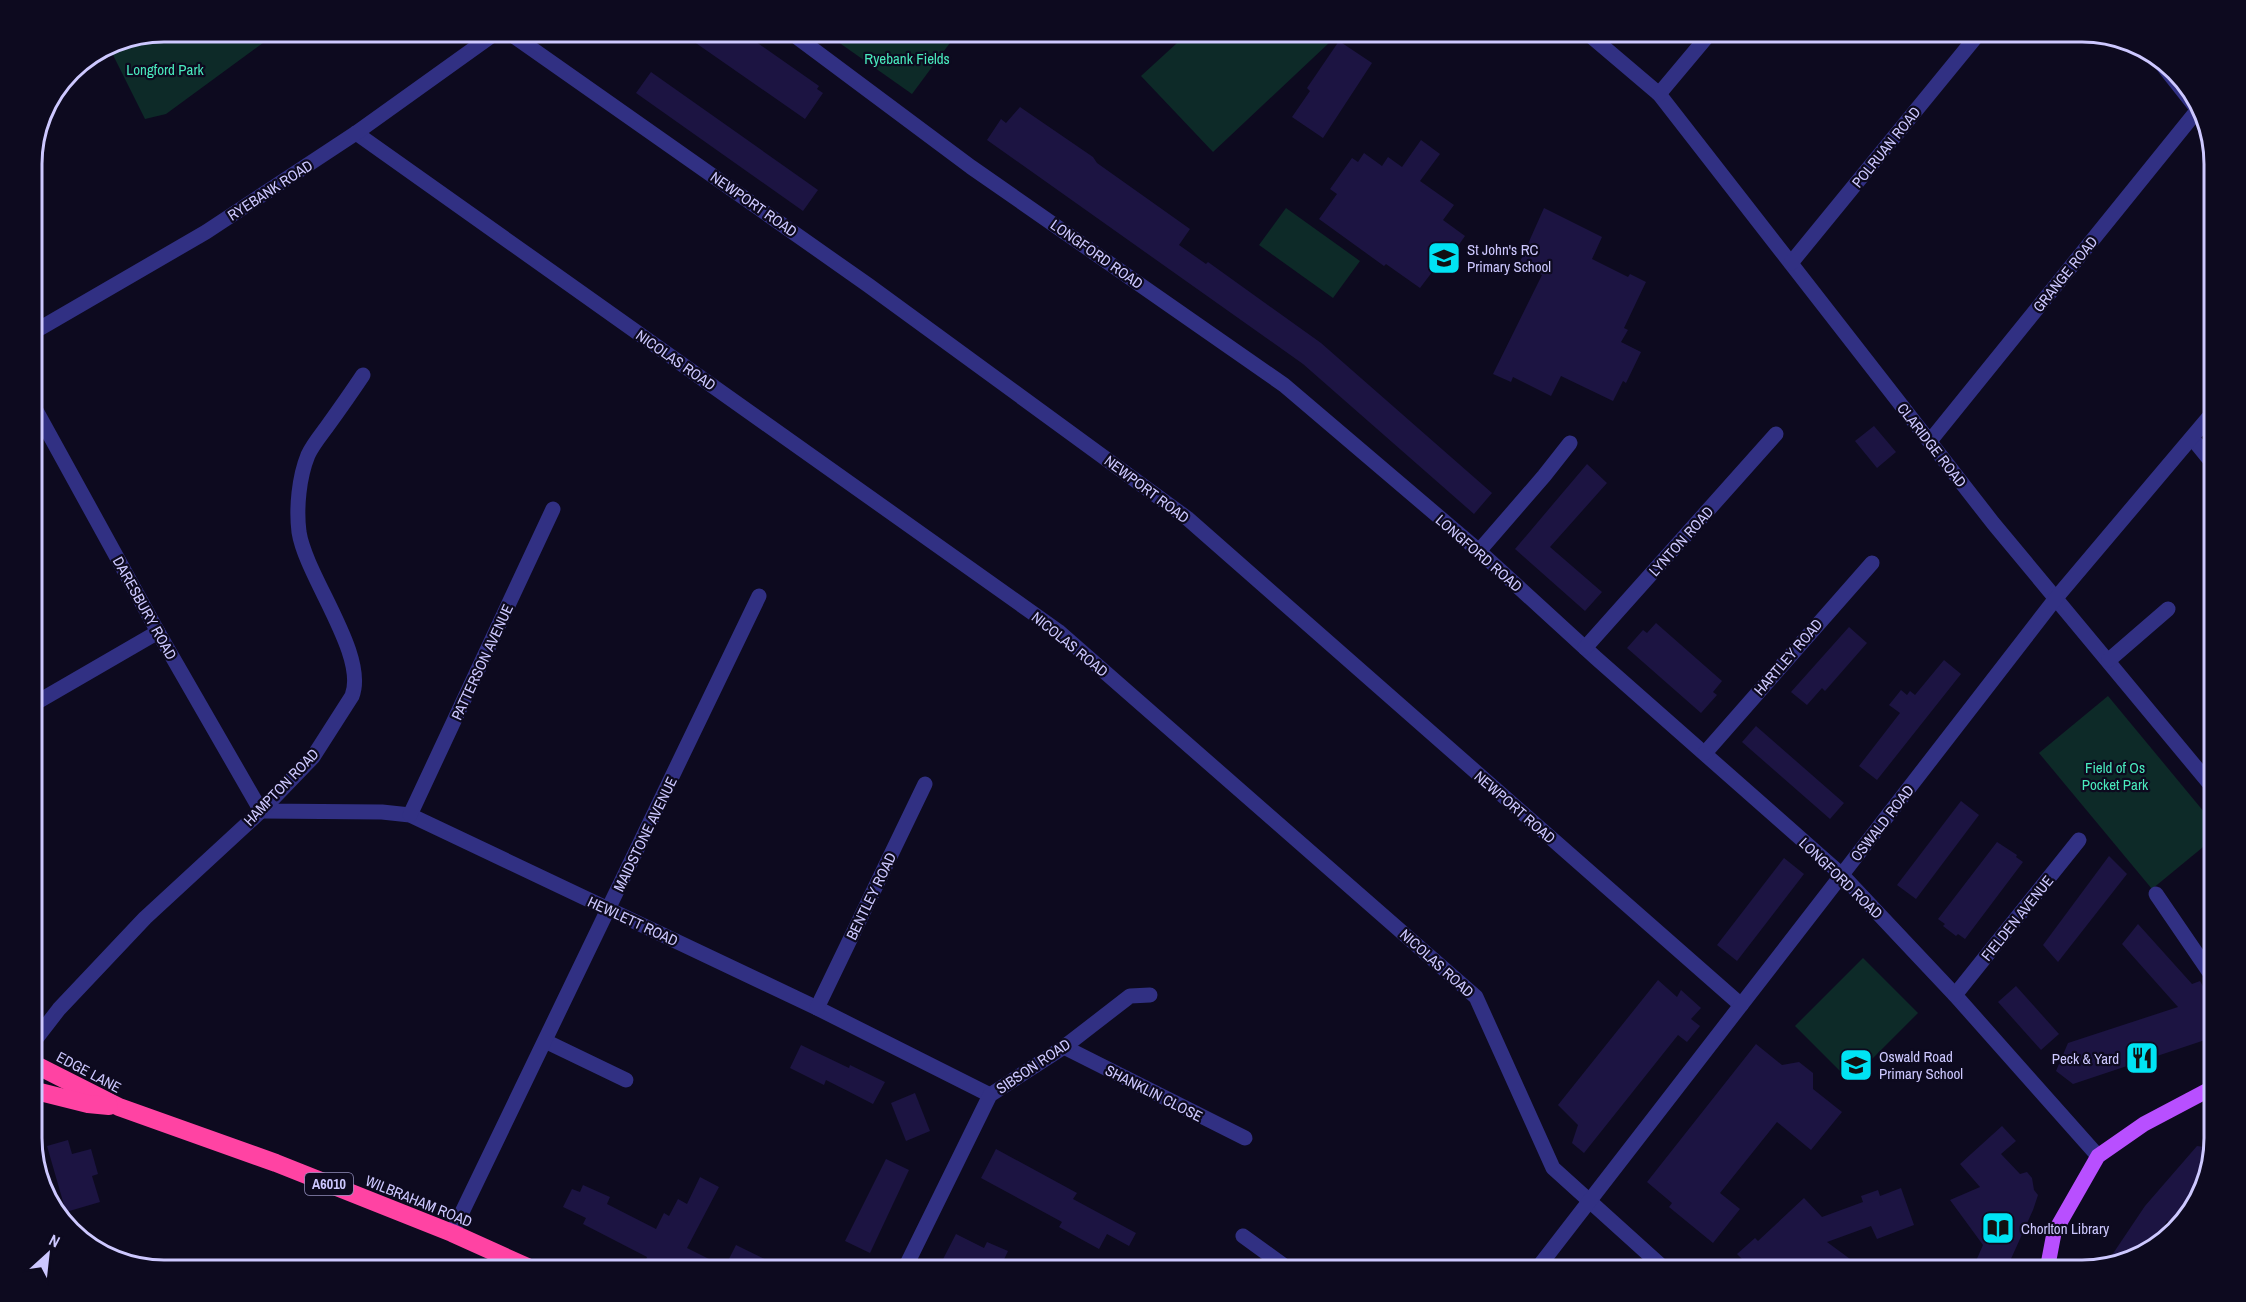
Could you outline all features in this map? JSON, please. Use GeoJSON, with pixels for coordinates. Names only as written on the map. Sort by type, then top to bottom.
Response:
{"type":"FeatureCollection","features":[{"type":"Feature","properties":{"kind":"highway","name":"EDGE LANE"},"geometry":{"type":"LineString","coordinates":[[42,1068],[119,1107]]}},
{"type":"Feature","properties":{"kind":"highway","name":"EDGE LANE"},"geometry":{"type":"LineString","coordinates":[[42,1092],[88,1104],[119,1107]]}},
{"type":"Feature","properties":{"kind":"highway","name":"WILBRAHAM ROAD"},"geometry":{"type":"LineString","coordinates":[[119,1107],[276,1163],[452,1233],[512,1260]]}},
{"type":"Feature","properties":{"kind":"main road"},"geometry":{"type":"LineString","coordinates":[[2049,1260],[2054,1233],[2098,1156],[2144,1124],[2204,1092]]}},
{"type":"Feature","properties":{"kind":"street","name":"RYEBANK ROAD"},"geometry":{"type":"LineString","coordinates":[[42,327],[206,232],[356,133],[483,42]]}},
{"type":"Feature","properties":{"kind":"street","name":"NEWPORT ROAD"},"geometry":{"type":"LineString","coordinates":[[522,42],[868,285],[1187,518],[1741,1005]]}},
{"type":"Feature","properties":{"kind":"street","name":"LONGFORD ROAD"},"geometry":{"type":"LineString","coordinates":[[804,42],[971,166],[1284,385],[1479,551],[1585,648],[1842,874],[1955,995],[2098,1156]]}},
{"type":"Feature","properties":{"kind":"street","name":"CLARIDGE ROAD"},"geometry":{"type":"LineString","coordinates":[[1598,42],[1659,94],[1993,523],[2204,777]]}},
{"type":"Feature","properties":{"kind":"street"},"geometry":{"type":"LineString","coordinates":[[1659,94],[1703,42]]}},
{"type":"Feature","properties":{"kind":"street","name":"POLRUAN ROAD"},"geometry":{"type":"LineString","coordinates":[[1791,263],[1972,42]]}},
{"type":"Feature","properties":{"kind":"street","name":"GRANGE ROAD"},"geometry":{"type":"LineString","coordinates":[[1930,441],[2195,117]]}},
{"type":"Feature","properties":{"kind":"street","name":"NICOLAS ROAD"},"geometry":{"type":"LineString","coordinates":[[356,133],[1039,617],[1076,646],[1476,998],[1553,1168],[1655,1260]]}},
{"type":"Feature","properties":{"kind":"street","name":"HAMPTON ROAD"},"geometry":{"type":"LineString","coordinates":[[42,1031],[58,1009],[145,918],[261,811],[313,757],[352,696],[357,685],[347,647],[305,552],[298,517],[299,496],[309,454],[363,375]]}},
{"type":"Feature","properties":{"kind":"street","name":"DARESBURY ROAD"},"geometry":{"type":"LineString","coordinates":[[42,421],[158,632],[261,811]]}},
{"type":"Feature","properties":{"kind":"street","name":"OSWALD ROAD"},"geometry":{"type":"LineString","coordinates":[[1544,1260],[2056,598],[2204,423]]}},
{"type":"Feature","properties":{"kind":"street","name":"LYNTON ROAD"},"geometry":{"type":"LineString","coordinates":[[1585,648],[1776,434]]}},
{"type":"Feature","properties":{"kind":"street"},"geometry":{"type":"LineString","coordinates":[[2192,438],[2204,453]]}},
{"type":"Feature","properties":{"kind":"street"},"geometry":{"type":"LineString","coordinates":[[1479,551],[1570,443]]}},
{"type":"Feature","properties":{"kind":"street","name":"PATTERSON AVENUE"},"geometry":{"type":"LineString","coordinates":[[410,815],[553,509]]}},
{"type":"Feature","properties":{"kind":"street","name":"HARTLEY ROAD"},"geometry":{"type":"LineString","coordinates":[[1705,753],[1872,563]]}},
{"type":"Feature","properties":{"kind":"street","name":"MAIDSTONE AVENUE"},"geometry":{"type":"LineString","coordinates":[[452,1233],[759,596]]}},
{"type":"Feature","properties":{"kind":"street"},"geometry":{"type":"LineString","coordinates":[[2109,660],[2168,609]]}},
{"type":"Feature","properties":{"kind":"street"},"geometry":{"type":"LineString","coordinates":[[42,699],[158,632]]}},
{"type":"Feature","properties":{"kind":"street","name":"BENTLEY ROAD"},"geometry":{"type":"LineString","coordinates":[[817,1008],[926,784]]}},
{"type":"Feature","properties":{"kind":"street","name":"HEWLETT ROAD"},"geometry":{"type":"LineString","coordinates":[[261,811],[382,812],[410,815],[817,1008],[990,1095]]}},
{"type":"Feature","properties":{"kind":"street","name":"FIELDEN AVENUE"},"geometry":{"type":"LineString","coordinates":[[1955,995],[2079,840]]}},
{"type":"Feature","properties":{"kind":"street"},"geometry":{"type":"LineString","coordinates":[[2156,894],[2204,964]]}},
{"type":"Feature","properties":{"kind":"street","name":"SIBSON ROAD"},"geometry":{"type":"LineString","coordinates":[[909,1260],[990,1095],[1064,1047],[1130,996],[1150,995]]}},
{"type":"Feature","properties":{"kind":"street"},"geometry":{"type":"LineString","coordinates":[[545,1041],[626,1080]]}},
{"type":"Feature","properties":{"kind":"street","name":"SHANKLIN CLOSE"},"geometry":{"type":"LineString","coordinates":[[1064,1047],[1245,1138]]}},
{"type":"Feature","properties":{"kind":"street"},"geometry":{"type":"LineString","coordinates":[[1243,1236],[1276,1260]]}},
{"type":"Feature","properties":{"kind":"green space","name":"Longford Park"},"geometry":{"type":"Polygon","coordinates":[[[156,42],[264,42],[166,114],[145,119],[112,53],[140,44],[156,42]]]}},
{"type":"Feature","properties":{"kind":"green space","name":"Ryebank Fields"},"geometry":{"type":"Polygon","coordinates":[[[838,42],[951,42],[912,94],[838,42]]]}},
{"type":"Feature","properties":{"kind":"green space"},"geometry":{"type":"Polygon","coordinates":[[[1178,42],[1330,42],[1213,152],[1141,76],[1178,42]]]}},
{"type":"Feature","properties":{"kind":"green space"},"geometry":{"type":"Polygon","coordinates":[[[1286,208],[1360,261],[1333,298],[1259,245],[1286,208]]]}},
{"type":"Feature","properties":{"kind":"green space","name":"Field of Os Pocket Park"},"geometry":{"type":"Polygon","coordinates":[[[2108,696],[2204,812],[2204,846],[2152,889],[2039,753],[2108,696]]]}},
{"type":"Feature","properties":{"kind":"green space"},"geometry":{"type":"Polygon","coordinates":[[[1863,958],[1918,1013],[1850,1081],[1795,1026],[1863,958]]]}},
{"type":"Feature","properties":{"kind":"building"},"geometry":{"type":"Polygon","coordinates":[[[694,42],[756,42],[819,86],[817,89],[823,93],[805,119],[694,42]]]}},
{"type":"Feature","properties":{"kind":"building"},"geometry":{"type":"Polygon","coordinates":[[[1338,42],[1372,63],[1323,138],[1292,117],[1310,91],[1307,88],[1338,42]]]}},
{"type":"Feature","properties":{"kind":"building"},"geometry":{"type":"Polygon","coordinates":[[[651,72],[818,190],[803,211],[636,93],[651,72]]]}},
{"type":"Feature","properties":{"kind":"building"},"geometry":{"type":"Polygon","coordinates":[[[1020,107],[1093,157],[1097,163],[1190,229],[1179,245],[1206,264],[1208,262],[1321,343],[1492,493],[1474,514],[1303,364],[987,140],[1001,119],[1006,123],[1020,107]]]}},
{"type":"Feature","properties":{"kind":"building"},"geometry":{"type":"Polygon","coordinates":[[[1421,140],[1440,154],[1420,181],[1454,205],[1443,220],[1465,236],[1453,253],[1449,250],[1420,288],[1386,264],[1384,266],[1319,219],[1337,194],[1330,189],[1352,158],[1358,162],[1364,153],[1382,166],[1388,157],[1402,167],[1421,140]]]}},
{"type":"Feature","properties":{"kind":"building"},"geometry":{"type":"Polygon","coordinates":[[[1544,208],[1602,237],[1592,259],[1628,277],[1630,274],[1646,282],[1624,328],[1628,330],[1621,342],[1641,352],[1626,383],[1623,381],[1613,401],[1561,376],[1551,396],[1513,377],[1511,382],[1493,374],[1542,275],[1519,264],[1544,208]]]}},
{"type":"Feature","properties":{"kind":"building"},"geometry":{"type":"Polygon","coordinates":[[[1874,426],[1896,452],[1877,468],[1855,441],[1874,426]]]}},
{"type":"Feature","properties":{"kind":"building"},"geometry":{"type":"Polygon","coordinates":[[[1587,464],[1607,483],[1550,547],[1602,592],[1585,611],[1515,549],[1587,464]]]}},
{"type":"Feature","properties":{"kind":"building"},"geometry":{"type":"Polygon","coordinates":[[[1656,623],[1722,681],[1713,692],[1717,695],[1701,713],[1627,648],[1643,630],[1647,633],[1656,623]]]}},
{"type":"Feature","properties":{"kind":"building"},"geometry":{"type":"Polygon","coordinates":[[[1849,627],[1867,643],[1825,691],[1822,688],[1807,705],[1791,692],[1849,627]]]}},
{"type":"Feature","properties":{"kind":"building"},"geometry":{"type":"Polygon","coordinates":[[[1944,660],[1961,674],[1877,780],[1859,766],[1900,713],[1889,705],[1901,690],[1907,695],[1910,691],[1915,695],[1944,660]]]}},
{"type":"Feature","properties":{"kind":"building"},"geometry":{"type":"Polygon","coordinates":[[[1756,726],[1844,803],[1830,819],[1742,742],[1756,726]]]}},
{"type":"Feature","properties":{"kind":"building"},"geometry":{"type":"Polygon","coordinates":[[[1961,801],[1979,815],[1916,899],[1897,885],[1961,801]]]}},
{"type":"Feature","properties":{"kind":"building"},"geometry":{"type":"Polygon","coordinates":[[[1997,842],[2017,855],[2016,857],[2023,862],[1965,939],[1958,934],[1956,936],[1938,919],[1997,842]]]}},
{"type":"Feature","properties":{"kind":"building"},"geometry":{"type":"Polygon","coordinates":[[[2109,856],[2127,874],[2058,962],[2043,945],[2109,856]]]}},
{"type":"Feature","properties":{"kind":"building"},"geometry":{"type":"Polygon","coordinates":[[[1784,858],[1804,874],[1737,961],[1717,945],[1784,858]]]}},
{"type":"Feature","properties":{"kind":"building"},"geometry":{"type":"Polygon","coordinates":[[[2138,924],[2192,984],[2200,981],[2204,988],[2204,1040],[2073,1084],[2056,1071],[2068,1043],[2178,1007],[2122,944],[2138,924]]]}},
{"type":"Feature","properties":{"kind":"building"},"geometry":{"type":"Polygon","coordinates":[[[1658,980],[1677,997],[1681,990],[1701,1008],[1691,1019],[1700,1026],[1687,1042],[1678,1035],[1584,1153],[1572,1143],[1578,1125],[1558,1105],[1658,980]]]}},
{"type":"Feature","properties":{"kind":"building"},"geometry":{"type":"Polygon","coordinates":[[[2016,986],[2059,1034],[2041,1050],[1998,1002],[2016,986]]]}},
{"type":"Feature","properties":{"kind":"building"},"geometry":{"type":"Polygon","coordinates":[[[1756,1044],[1782,1065],[1799,1062],[1813,1073],[1813,1089],[1842,1112],[1811,1150],[1777,1122],[1720,1193],[1740,1209],[1713,1243],[1669,1207],[1672,1203],[1647,1182],[1756,1044]]]}},
{"type":"Feature","properties":{"kind":"building"},"geometry":{"type":"Polygon","coordinates":[[[801,1045],[885,1082],[873,1104],[826,1080],[824,1085],[790,1068],[801,1045]]]}},
{"type":"Feature","properties":{"kind":"building"},"geometry":{"type":"Polygon","coordinates":[[[915,1093],[930,1131],[906,1141],[891,1103],[915,1093]]]}},
{"type":"Feature","properties":{"kind":"building","name":"Chorlton Library"},"geometry":{"type":"Polygon","coordinates":[[[2002,1126],[2016,1141],[2001,1154],[2020,1174],[2027,1172],[2032,1178],[2034,1190],[2038,1195],[2010,1260],[1976,1260],[1983,1245],[1950,1200],[1980,1187],[1960,1164],[2002,1126]]]}},
{"type":"Feature","properties":{"kind":"building"},"geometry":{"type":"Polygon","coordinates":[[[68,1140],[72,1154],[91,1149],[98,1174],[92,1176],[100,1202],[67,1212],[47,1146],[68,1140]]]}},
{"type":"Feature","properties":{"kind":"building"},"geometry":{"type":"Polygon","coordinates":[[[2197,1146],[2203,1147],[2195,1185],[2179,1212],[2169,1222],[2167,1221],[2156,1235],[2143,1244],[2111,1257],[2145,1206],[2197,1146]]]}},
{"type":"Feature","properties":{"kind":"building"},"geometry":{"type":"Polygon","coordinates":[[[996,1149],[1077,1193],[1073,1199],[1136,1233],[1129,1246],[1107,1234],[1099,1249],[1059,1227],[1062,1222],[981,1178],[996,1149]]]}},
{"type":"Feature","properties":{"kind":"building"},"geometry":{"type":"Polygon","coordinates":[[[886,1159],[909,1170],[870,1253],[845,1241],[886,1159]]]}},
{"type":"Feature","properties":{"kind":"building"},"geometry":{"type":"Polygon","coordinates":[[[700,1177],[719,1187],[687,1248],[711,1260],[646,1260],[647,1257],[583,1224],[586,1218],[563,1207],[572,1189],[580,1192],[583,1185],[610,1197],[607,1204],[656,1229],[664,1213],[669,1216],[678,1199],[687,1204],[700,1177]]]}},
{"type":"Feature","properties":{"kind":"building"},"geometry":{"type":"Polygon","coordinates":[[[1901,1188],[1914,1225],[1877,1239],[1871,1226],[1827,1242],[1851,1260],[1743,1260],[1737,1254],[1755,1238],[1758,1241],[1804,1198],[1822,1217],[1863,1202],[1861,1196],[1878,1190],[1880,1196],[1901,1188]]]}},
{"type":"Feature","properties":{"kind":"building"},"geometry":{"type":"Polygon","coordinates":[[[956,1234],[984,1248],[987,1242],[1008,1251],[1004,1260],[943,1260],[956,1234]]]}},
{"type":"Feature","properties":{"kind":"building"},"geometry":{"type":"Polygon","coordinates":[[[736,1245],[767,1260],[728,1260],[736,1245]]]}},
{"type":"Feature","properties":{"kind":"place","name":"St John's RC Primary School"},"geometry":{"type":"Point","coordinates":[1444,258]}},
{"type":"Feature","properties":{"kind":"place","name":"Peck & Yard"},"geometry":{"type":"Point","coordinates":[2142,1058]}},
{"type":"Feature","properties":{"kind":"place","name":"Oswald Road Primary School"},"geometry":{"type":"Point","coordinates":[1856,1065]}},
{"type":"Feature","properties":{"kind":"place","name":"Chorlton Library"},"geometry":{"type":"Point","coordinates":[1998,1228]}}]}
